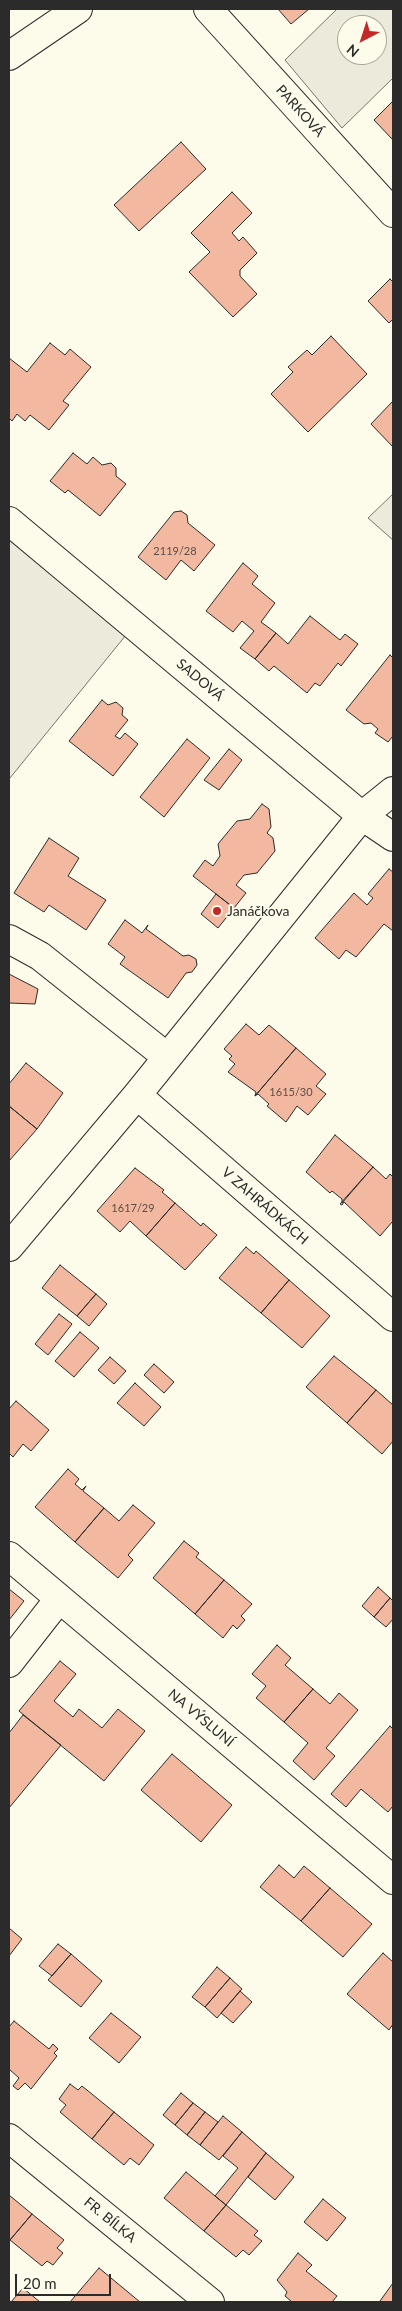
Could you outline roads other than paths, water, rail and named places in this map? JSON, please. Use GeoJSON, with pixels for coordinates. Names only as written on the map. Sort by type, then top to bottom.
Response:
{"type":"FeatureCollection","features":[{"type":"Feature","properties":{"kind":"street"},"geometry":{"type":"LineString","coordinates":[[9,56],[78,9]]}},
{"type":"Feature","properties":{"kind":"street","name":"PARKOVÁ"},"geometry":{"type":"LineString","coordinates":[[208,9],[393,214]]}},
{"type":"Feature","properties":{"kind":"street","name":"SADOVÁ"},"geometry":{"type":"LineString","coordinates":[[9,521],[362,816],[393,837]]}},
{"type":"Feature","properties":{"kind":"street"},"geometry":{"type":"LineString","coordinates":[[9,1247],[137,1095],[362,816],[393,791]]}},
{"type":"Feature","properties":{"kind":"street"},"geometry":{"type":"LineString","coordinates":[[9,940],[40,956],[167,1057]]}},
{"type":"Feature","properties":{"kind":"street","name":"V ZAHRÁDKÁCH"},"geometry":{"type":"LineString","coordinates":[[137,1095],[393,1316]]}},
{"type":"Feature","properties":{"kind":"street","name":"NA VÝSLUNÍ"},"geometry":{"type":"LineString","coordinates":[[9,1556],[393,1880]]}},
{"type":"Feature","properties":{"kind":"street"},"geometry":{"type":"LineString","coordinates":[[9,1663],[59,1599]]}},
{"type":"Feature","properties":{"kind":"street","name":"FR. BÍLKA"},"geometry":{"type":"LineString","coordinates":[[9,2138],[210,2302]]}},
{"type":"Feature","properties":{"kind":"place","name":"Janáčkova"},"geometry":{"type":"Point","coordinates":[217,911]}}]}
